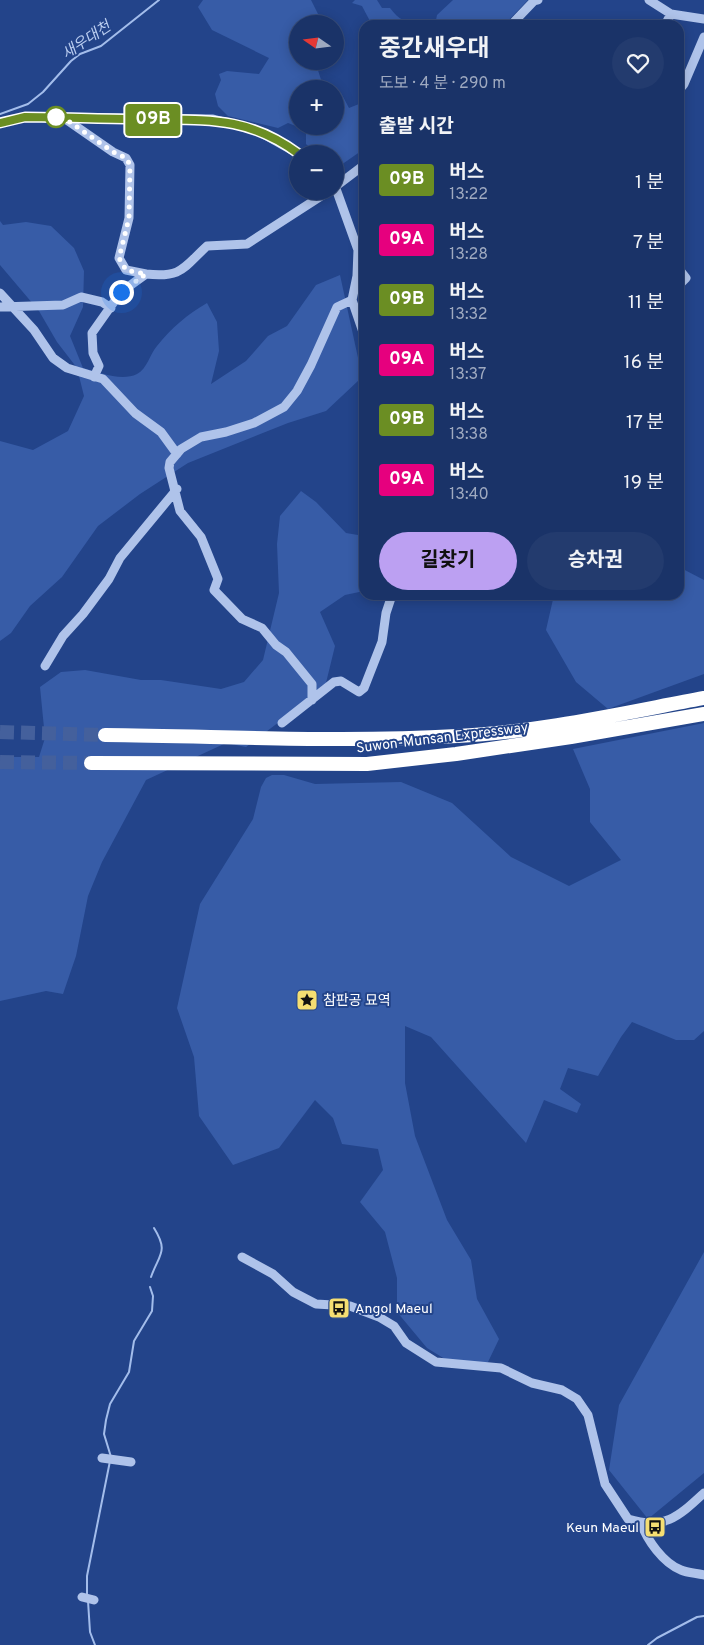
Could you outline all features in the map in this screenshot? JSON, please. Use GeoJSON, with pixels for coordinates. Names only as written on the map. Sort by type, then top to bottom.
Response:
{"type":"FeatureCollection","features":[{"type":"Feature","properties":{"kind":"highway","name":"Suwon-Munsan Expressway"},"geometry":{"type":"LineString","coordinates":[[106,734],[363,738],[458,736],[572,723],[704,698]]}},
{"type":"Feature","properties":{"kind":"highway","name":"Suwon-Munsan Expressway"},"geometry":{"type":"LineString","coordinates":[[91,763],[366,764],[456,754],[571,737],[704,714]]}},
{"type":"Feature","properties":{"kind":"street"},"geometry":{"type":"LineString","coordinates":[[516,20],[534,1],[538,0]]}},
{"type":"Feature","properties":{"kind":"street"},"geometry":{"type":"LineString","coordinates":[[649,0],[671,14],[704,18]]}},
{"type":"Feature","properties":{"kind":"street"},"geometry":{"type":"LineString","coordinates":[[668,20],[671,14]]}},
{"type":"Feature","properties":{"kind":"street"},"geometry":{"type":"LineString","coordinates":[[684,84],[704,37]]}},
{"type":"Feature","properties":{"kind":"street"},"geometry":{"type":"LineString","coordinates":[[0,123],[25,117],[213,119],[258,131],[289,148]]}},
{"type":"Feature","properties":{"kind":"street"},"geometry":{"type":"LineString","coordinates":[[64,118],[113,152],[126,158],[130,165],[129,218],[119,258],[126,270],[167,276],[182,271],[207,246],[247,244],[315,200]]}},
{"type":"Feature","properties":{"kind":"street"},"geometry":{"type":"LineString","coordinates":[[344,180],[359,169]]}},
{"type":"Feature","properties":{"kind":"street"},"geometry":{"type":"LineString","coordinates":[[339,200],[358,250],[352,300],[359,320]]}},
{"type":"Feature","properties":{"kind":"street"},"geometry":{"type":"LineString","coordinates":[[94,377],[99,366],[93,353],[92,333],[121,292],[146,274]]}},
{"type":"Feature","properties":{"kind":"street"},"geometry":{"type":"LineString","coordinates":[[0,292],[34,330],[53,358],[67,368],[103,379],[135,413],[161,432],[177,454]]}},
{"type":"Feature","properties":{"kind":"street"},"geometry":{"type":"LineString","coordinates":[[0,307],[63,305],[81,297],[102,302],[111,308]]}},
{"type":"Feature","properties":{"kind":"street"},"geometry":{"type":"LineString","coordinates":[[312,700],[312,684],[286,652],[276,645],[262,628],[242,618],[214,590],[218,579],[201,536],[180,511],[176,489],[169,468],[170,462],[177,454],[201,436],[226,432],[254,423],[284,407],[297,390],[337,307],[352,300]]}},
{"type":"Feature","properties":{"kind":"street"},"geometry":{"type":"LineString","coordinates":[[45,666],[63,636],[83,614],[109,579],[120,558],[176,489]]}},
{"type":"Feature","properties":{"kind":"street"},"geometry":{"type":"LineString","coordinates":[[282,724],[334,682],[341,681],[359,692],[364,688],[382,642],[386,612],[390,600]]}},
{"type":"Feature","properties":{"kind":"street"},"geometry":{"type":"LineString","coordinates":[[242,1257],[273,1274],[293,1292],[316,1304],[350,1306],[379,1316],[394,1326],[406,1343],[436,1362],[501,1368],[532,1383],[562,1390],[577,1399],[588,1415],[605,1484],[622,1513],[628,1519],[642,1523],[660,1524],[677,1516],[704,1493]]}},
{"type":"Feature","properties":{"kind":"street"},"geometry":{"type":"LineString","coordinates":[[102,1458],[130,1462]]}},
{"type":"Feature","properties":{"kind":"street"},"geometry":{"type":"LineString","coordinates":[[642,1523],[644,1532],[665,1559],[681,1570],[704,1575]]}},
{"type":"Feature","properties":{"kind":"street"},"geometry":{"type":"LineString","coordinates":[[82,1597],[94,1600]]}},
{"type":"Feature","properties":{"kind":"shaded area"},"geometry":{"type":"Polygon","coordinates":[[[203,0],[311,0],[318,15],[289,15],[289,70],[318,70],[321,80],[289,80],[289,123],[278,128],[228,116],[218,106],[215,94],[221,80],[219,74],[227,71],[259,74],[269,58],[212,30],[198,7],[203,0]]]}},
{"type":"Feature","properties":{"kind":"shaded area"},"geometry":{"type":"Polygon","coordinates":[[[355,0],[377,0],[382,8],[390,8],[403,20],[369,20],[362,6],[352,3],[355,0]]]}},
{"type":"Feature","properties":{"kind":"shaded area"},"geometry":{"type":"Polygon","coordinates":[[[453,0],[528,0],[509,20],[436,20],[437,15],[453,0]]]}},
{"type":"Feature","properties":{"kind":"shaded area"},"geometry":{"type":"Polygon","coordinates":[[[344,99],[349,108],[359,104],[359,152],[344,163],[344,145],[306,144],[306,135],[344,135],[344,99]]]}},
{"type":"Feature","properties":{"kind":"shaded area"},"geometry":{"type":"Polygon","coordinates":[[[0,221],[3,225],[26,222],[51,226],[74,248],[84,271],[83,307],[70,336],[83,368],[117,377],[131,376],[140,372],[168,333],[186,317],[207,303],[217,322],[219,351],[211,384],[246,361],[268,336],[287,326],[316,285],[340,275],[359,362],[359,380],[326,411],[288,423],[188,463],[140,494],[98,526],[62,577],[30,606],[11,633],[0,641],[0,441],[33,450],[68,431],[84,396],[77,368],[57,342],[39,311],[0,265],[0,221]]]}},
{"type":"Feature","properties":{"kind":"shaded area"},"geometry":{"type":"Polygon","coordinates":[[[301,491],[316,502],[346,533],[359,535],[359,592],[345,595],[320,612],[335,646],[325,687],[246,747],[226,743],[146,780],[102,862],[88,896],[76,956],[63,994],[46,991],[0,1001],[0,757],[39,757],[45,738],[40,687],[61,672],[85,670],[141,680],[161,680],[221,689],[244,682],[263,660],[279,593],[277,544],[280,516],[301,491]]]}},
{"type":"Feature","properties":{"kind":"shaded area"},"geometry":{"type":"Polygon","coordinates":[[[684,570],[704,580],[704,674],[608,709],[576,682],[546,630],[553,600],[684,600],[684,570]]]}},
{"type":"Feature","properties":{"kind":"shaded area"},"geometry":{"type":"Polygon","coordinates":[[[704,723],[704,1031],[694,1040],[676,1040],[632,1022],[598,1076],[568,1068],[560,1089],[581,1104],[577,1113],[544,1100],[526,1143],[431,1037],[405,1026],[405,1083],[415,1136],[447,1220],[471,1260],[477,1299],[499,1339],[488,1362],[453,1364],[427,1348],[397,1312],[397,1278],[385,1232],[360,1202],[383,1170],[378,1149],[342,1144],[333,1118],[315,1100],[279,1148],[233,1165],[199,1116],[194,1057],[177,1008],[200,904],[253,819],[261,787],[266,778],[272,775],[284,775],[315,784],[401,782],[452,803],[511,857],[569,886],[621,860],[590,822],[590,789],[573,749],[704,723]]]}},
{"type":"Feature","properties":{"kind":"shaded area"},"geometry":{"type":"Polygon","coordinates":[[[704,1252],[704,1473],[648,1519],[609,1470],[619,1405],[704,1252]]]}},
{"type":"Feature","properties":{"kind":"waterway","name":"새우대천"},"geometry":{"type":"LineString","coordinates":[[0,114],[28,104],[43,92],[71,61],[80,54],[101,46],[159,0]]}},
{"type":"Feature","properties":{"kind":"waterway"},"geometry":{"type":"LineString","coordinates":[[151,1277],[162,1248],[159,1236],[154,1228]]}},
{"type":"Feature","properties":{"kind":"waterway"},"geometry":{"type":"LineString","coordinates":[[111,1457],[104,1434],[106,1420],[110,1404],[129,1372],[134,1341],[152,1311],[153,1296],[150,1287]]}},
{"type":"Feature","properties":{"kind":"waterway"},"geometry":{"type":"LineString","coordinates":[[87,1594],[87,1576],[110,1461]]}},
{"type":"Feature","properties":{"kind":"waterway"},"geometry":{"type":"LineString","coordinates":[[88,1601],[90,1632],[95,1645]]}},
{"type":"Feature","properties":{"kind":"waterway"},"geometry":{"type":"LineString","coordinates":[[648,1645],[657,1638],[697,1617],[704,1616]]}},
{"type":"Feature","properties":{"kind":"tunnel"},"geometry":{"type":"LineString","coordinates":[[0,732],[105,735]]}},
{"type":"Feature","properties":{"kind":"tunnel"},"geometry":{"type":"LineString","coordinates":[[0,762],[91,763]]}},
{"type":"Feature","properties":{"kind":"bus line","name":"09B"},"geometry":{"type":"LineString","coordinates":[[0,123],[25,117],[149,120],[213,119],[258,131],[289,147]]}},
{"type":"Feature","properties":{"kind":"place","name":"참판공 묘역"},"geometry":{"type":"Point","coordinates":[307,1000]}},
{"type":"Feature","properties":{"kind":"place","name":"Angol Maeul"},"geometry":{"type":"Point","coordinates":[339,1308]}},
{"type":"Feature","properties":{"kind":"place","name":"Keun Maeul"},"geometry":{"type":"Point","coordinates":[655,1527]}},
{"type":"Feature","properties":{"kind":"route"},"geometry":{"type":"LineString","coordinates":[[56,117],[50,117],[64,118],[113,152],[126,158],[130,165],[129,218],[119,258],[126,270],[146,274],[121,292]]}}]}
